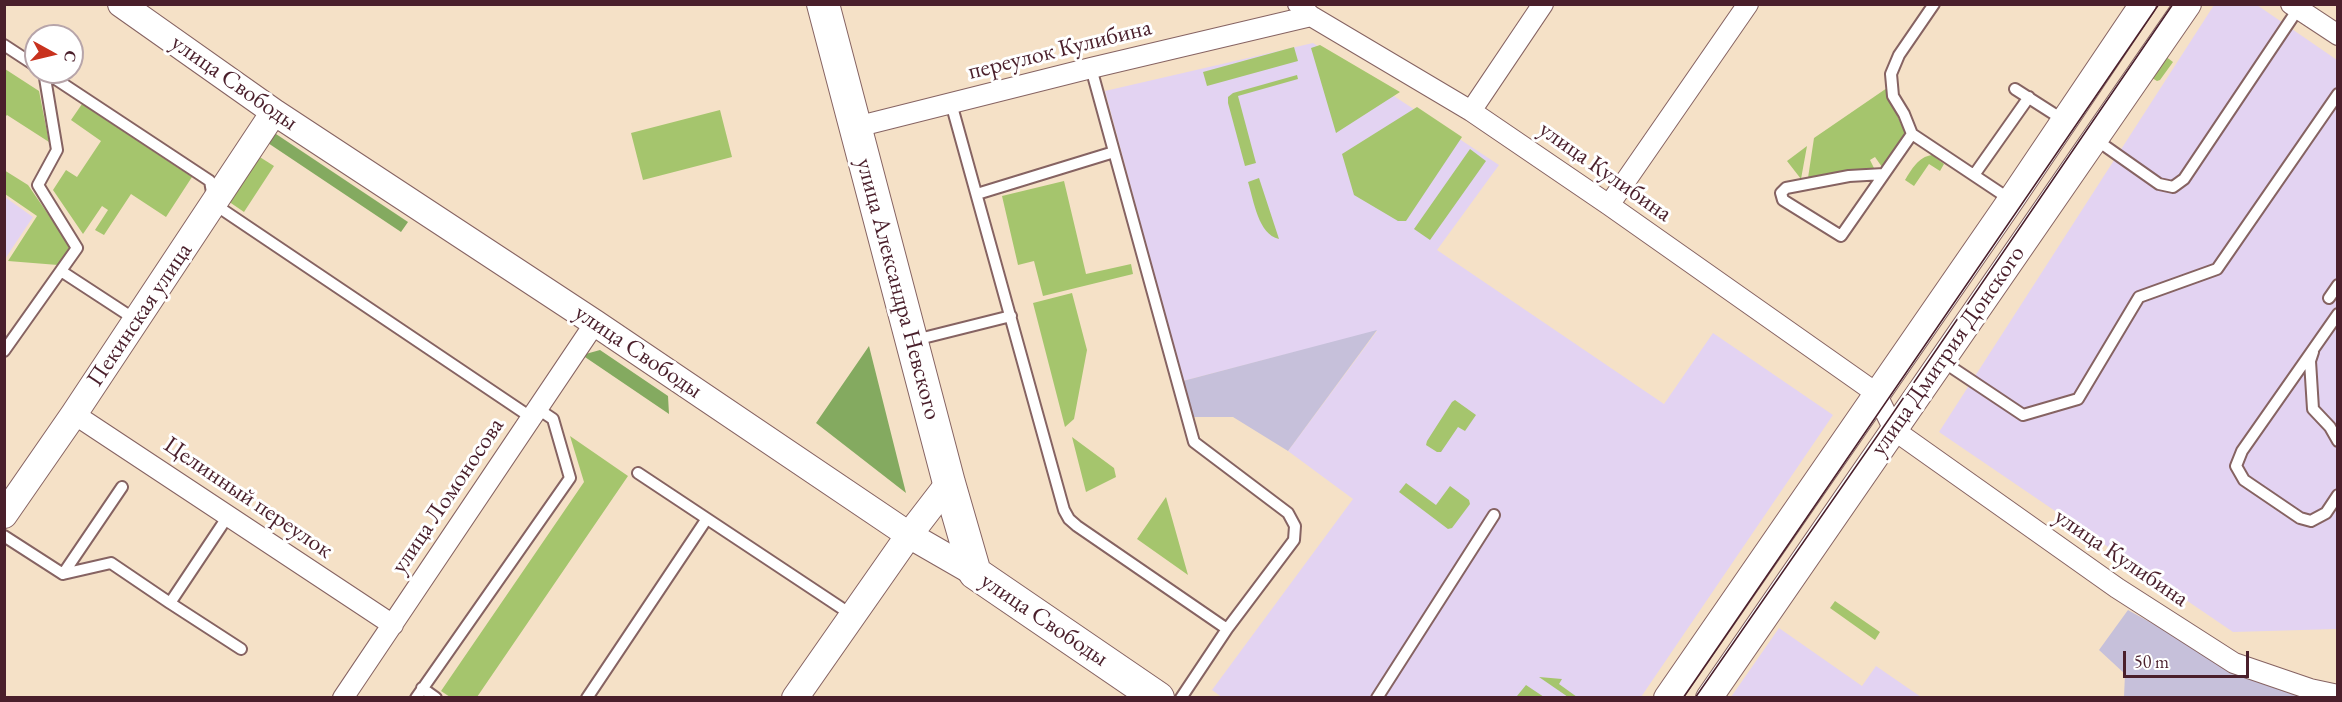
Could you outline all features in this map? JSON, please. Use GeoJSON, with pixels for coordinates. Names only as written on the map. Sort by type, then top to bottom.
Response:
{"type":"FeatureCollection","features":[{"type":"Feature","properties":{"kind":"main road","name":"улица Александра Невского"},"geometry":{"type":"LineString","coordinates":[[823,4],[949,483],[975,573]]}},
{"type":"Feature","properties":{"kind":"main road","name":"улица Свободы"},"geometry":{"type":"LineString","coordinates":[[975,573],[1158,698]]}},
{"type":"Feature","properties":{"kind":"street","name":"улица Свободы"},"geometry":{"type":"LineString","coordinates":[[121,4],[273,112],[595,323],[909,535],[975,573]]}},
{"type":"Feature","properties":{"kind":"street"},"geometry":{"type":"LineString","coordinates":[[1471,111],[1543,4]]}},
{"type":"Feature","properties":{"kind":"street"},"geometry":{"type":"LineString","coordinates":[[1609,205],[1748,4]]}},
{"type":"Feature","properties":{"kind":"street","name":"улица Дмитрия Донского"},"geometry":{"type":"LineString","coordinates":[[1667,698],[2011,200],[2143,4]]}},
{"type":"Feature","properties":{"kind":"street","name":"улица Дмитрия Донского"},"geometry":{"type":"LineString","coordinates":[[1709,698],[2188,4]]}},
{"type":"Feature","properties":{"kind":"street"},"geometry":{"type":"LineString","coordinates":[[2295,7],[2337,35]]}},
{"type":"Feature","properties":{"kind":"street","name":"переулок Кулибина"},"geometry":{"type":"LineString","coordinates":[[856,127],[1091,68],[1304,10]]}},
{"type":"Feature","properties":{"kind":"street","name":"улица Кулибина"},"geometry":{"type":"LineString","coordinates":[[1304,10],[1471,111],[1876,393]]}},
{"type":"Feature","properties":{"kind":"street","name":"Пекинская улица"},"geometry":{"type":"LineString","coordinates":[[4,515],[74,414],[273,112]]}},
{"type":"Feature","properties":{"kind":"street","name":"улица Ломоносова"},"geometry":{"type":"LineString","coordinates":[[343,698],[595,323]]}},
{"type":"Feature","properties":{"kind":"street"},"geometry":{"type":"LineString","coordinates":[[1876,393],[1894,430]]}},
{"type":"Feature","properties":{"kind":"street","name":"Целинный переулок"},"geometry":{"type":"LineString","coordinates":[[74,414],[393,625]]}},
{"type":"Feature","properties":{"kind":"street","name":"улица Кулибина"},"geometry":{"type":"LineString","coordinates":[[1894,430],[2117,588],[2234,663],[2310,689],[2337,695]]}},
{"type":"Feature","properties":{"kind":"street"},"geometry":{"type":"LineString","coordinates":[[795,698],[909,535],[949,483]]}},
{"type":"Feature","properties":{"kind":"lane"},"geometry":{"type":"LineString","coordinates":[[1934,4],[1899,56],[1891,74],[1893,96],[1912,134],[2011,200]]}},
{"type":"Feature","properties":{"kind":"lane"},"geometry":{"type":"LineString","coordinates":[[2096,139],[2159,184],[2173,187],[2184,179],[2295,7]]}},
{"type":"Feature","properties":{"kind":"lane"},"geometry":{"type":"LineString","coordinates":[[4,45],[24,58]]}},
{"type":"Feature","properties":{"kind":"lane"},"geometry":{"type":"LineString","coordinates":[[1091,68],[1194,442],[1288,513],[1295,526],[1294,540],[1227,629],[1181,698]]}},
{"type":"Feature","properties":{"kind":"lane"},"geometry":{"type":"LineString","coordinates":[[4,351],[77,248],[38,185],[57,150],[47,84]]}},
{"type":"Feature","properties":{"kind":"lane"},"geometry":{"type":"LineString","coordinates":[[63,84],[210,181],[214,204],[535,414],[553,419],[570,478],[419,693],[436,698]]}},
{"type":"Feature","properties":{"kind":"lane"},"geometry":{"type":"LineString","coordinates":[[2015,88],[2065,121]]}},
{"type":"Feature","properties":{"kind":"lane"},"geometry":{"type":"LineString","coordinates":[[1942,360],[2023,416],[2078,399],[2139,297],[2217,269],[2337,94]]}},
{"type":"Feature","properties":{"kind":"lane"},"geometry":{"type":"LineString","coordinates":[[1974,175],[2029,97]]}},
{"type":"Feature","properties":{"kind":"lane"},"geometry":{"type":"LineString","coordinates":[[951,103],[1064,510],[1069,519],[1227,629]]}},
{"type":"Feature","properties":{"kind":"lane"},"geometry":{"type":"LineString","coordinates":[[1884,174],[1838,178],[1786,188],[1781,193],[1783,200],[1842,236],[1912,134]]}},
{"type":"Feature","properties":{"kind":"lane"},"geometry":{"type":"LineString","coordinates":[[977,194],[1114,152]]}},
{"type":"Feature","properties":{"kind":"lane"},"geometry":{"type":"LineString","coordinates":[[61,271],[136,320]]}},
{"type":"Feature","properties":{"kind":"lane"},"geometry":{"type":"LineString","coordinates":[[2329,298],[2337,285]]}},
{"type":"Feature","properties":{"kind":"lane"},"geometry":{"type":"LineString","coordinates":[[2337,314],[2242,450],[2236,466],[2244,480],[2300,518],[2311,521],[2326,513],[2337,495]]}},
{"type":"Feature","properties":{"kind":"lane"},"geometry":{"type":"LineString","coordinates":[[912,340],[1011,316]]}},
{"type":"Feature","properties":{"kind":"lane"},"geometry":{"type":"LineString","coordinates":[[2317,344],[2310,361],[2313,409],[2330,427],[2337,441]]}},
{"type":"Feature","properties":{"kind":"lane"},"geometry":{"type":"LineString","coordinates":[[638,473],[852,615]]}},
{"type":"Feature","properties":{"kind":"lane"},"geometry":{"type":"LineString","coordinates":[[63,574],[122,487]]}},
{"type":"Feature","properties":{"kind":"lane"},"geometry":{"type":"LineString","coordinates":[[1377,698],[1494,515]]}},
{"type":"Feature","properties":{"kind":"lane"},"geometry":{"type":"LineString","coordinates":[[170,603],[228,516]]}},
{"type":"Feature","properties":{"kind":"lane"},"geometry":{"type":"LineString","coordinates":[[587,698],[706,520]]}},
{"type":"Feature","properties":{"kind":"lane"},"geometry":{"type":"LineString","coordinates":[[4,536],[63,574],[111,563],[241,649]]}},
{"type":"Feature","properties":{"kind":"shaded area"},"geometry":{"type":"Polygon","coordinates":[[[2214,5],[2257,5],[2337,60],[2337,631],[2336,629],[2233,632],[1939,432],[2214,5]]]}},
{"type":"Feature","properties":{"kind":"shaded area"},"geometry":{"type":"Polygon","coordinates":[[[1313,43],[1499,165],[1437,250],[1664,404],[1713,333],[1833,415],[1641,697],[1223,698],[1212,690],[1353,499],[1288,451],[1377,331],[1183,381],[1105,91],[1313,43]]]}},
{"type":"Feature","properties":{"kind":"shaded area"},"geometry":{"type":"Polygon","coordinates":[[[5,197],[33,217],[5,259],[5,197]]]}},
{"type":"Feature","properties":{"kind":"shaded area"},"geometry":{"type":"Polygon","coordinates":[[[1377,330],[1288,451],[1233,417],[1192,417],[1183,381],[1377,330]]]}},
{"type":"Feature","properties":{"kind":"shaded area"},"geometry":{"type":"Polygon","coordinates":[[[2128,610],[2259,682],[2319,697],[2124,697],[2125,674],[2099,650],[2128,610]]]}},
{"type":"Feature","properties":{"kind":"shaded area"},"geometry":{"type":"Polygon","coordinates":[[[1779,628],[1862,686],[1876,666],[1921,697],[1731,697],[1779,628]]]}},
{"type":"Feature","properties":{"kind":"green space"},"geometry":{"type":"Polygon","coordinates":[[[1320,45],[1400,92],[1336,133],[1311,48],[1320,45]]]}},
{"type":"Feature","properties":{"kind":"green space"},"geometry":{"type":"Polygon","coordinates":[[[1294,47],[1298,61],[1207,86],[1203,72],[1294,47]]]}},
{"type":"Feature","properties":{"kind":"green space"},"geometry":{"type":"Polygon","coordinates":[[[2165,56],[2173,62],[2157,81],[2152,78],[2165,56]]]}},
{"type":"Feature","properties":{"kind":"green space"},"geometry":{"type":"Polygon","coordinates":[[[5,69],[24,81],[24,84],[39,91],[49,142],[7,115],[5,117],[5,69]]]}},
{"type":"Feature","properties":{"kind":"green space"},"geometry":{"type":"Polygon","coordinates":[[[1297,75],[1298,79],[1238,96],[1256,163],[1245,166],[1228,97],[1233,93],[1297,75]]]}},
{"type":"Feature","properties":{"kind":"green space"},"geometry":{"type":"Polygon","coordinates":[[[1887,88],[1905,133],[1882,167],[1875,157],[1870,160],[1875,170],[1808,178],[1814,138],[1887,88]]]}},
{"type":"Feature","properties":{"kind":"green space"},"geometry":{"type":"Polygon","coordinates":[[[82,104],[192,177],[166,217],[131,194],[104,235],[95,230],[108,210],[102,206],[83,234],[53,190],[66,170],[77,177],[101,141],[71,120],[82,104]]]}},
{"type":"Feature","properties":{"kind":"green space"},"geometry":{"type":"Polygon","coordinates":[[[1417,107],[1462,137],[1406,221],[1398,221],[1354,195],[1342,154],[1417,107]]]}},
{"type":"Feature","properties":{"kind":"green space"},"geometry":{"type":"Polygon","coordinates":[[[720,110],[732,157],[643,180],[631,133],[720,110]]]}},
{"type":"Feature","properties":{"kind":"green space"},"geometry":{"type":"Polygon","coordinates":[[[276,134],[408,222],[401,232],[262,139],[276,134]]]}},
{"type":"Feature","properties":{"kind":"green space"},"geometry":{"type":"Polygon","coordinates":[[[1807,146],[1801,179],[1787,161],[1807,146]]]}},
{"type":"Feature","properties":{"kind":"green space"},"geometry":{"type":"Polygon","coordinates":[[[1470,149],[1486,161],[1430,240],[1414,229],[1470,149]]]}},
{"type":"Feature","properties":{"kind":"green space"},"geometry":{"type":"Polygon","coordinates":[[[255,154],[274,166],[244,212],[225,199],[255,154]]]}},
{"type":"Feature","properties":{"kind":"green space"},"geometry":{"type":"Polygon","coordinates":[[[1932,155],[1944,164],[1940,171],[1929,164],[1914,186],[1905,180],[1919,161],[1932,155]]]}},
{"type":"Feature","properties":{"kind":"green space"},"geometry":{"type":"Polygon","coordinates":[[[4,170],[28,185],[70,246],[58,265],[8,261],[37,216],[5,194],[4,170]]]}},
{"type":"Feature","properties":{"kind":"green space"},"geometry":{"type":"Polygon","coordinates":[[[1259,178],[1279,239],[1266,231],[1255,207],[1248,182],[1259,178]]]}},
{"type":"Feature","properties":{"kind":"green space"},"geometry":{"type":"Polygon","coordinates":[[[1064,181],[1086,274],[1131,264],[1133,274],[1043,296],[1034,261],[1018,265],[1002,196],[1064,181]]]}},
{"type":"Feature","properties":{"kind":"green space"},"geometry":{"type":"Polygon","coordinates":[[[1072,293],[1087,350],[1074,419],[1065,427],[1033,303],[1072,293]]]}},
{"type":"Feature","properties":{"kind":"green space"},"geometry":{"type":"Polygon","coordinates":[[[869,346],[906,493],[816,423],[869,346]]]}},
{"type":"Feature","properties":{"kind":"green space"},"geometry":{"type":"Polygon","coordinates":[[[600,350],[668,396],[669,414],[582,355],[600,350]]]}},
{"type":"Feature","properties":{"kind":"green space"},"geometry":{"type":"Polygon","coordinates":[[[1455,400],[1476,415],[1465,431],[1458,427],[1441,452],[1437,452],[1426,445],[1427,441],[1455,400]]]}},
{"type":"Feature","properties":{"kind":"green space"},"geometry":{"type":"Polygon","coordinates":[[[570,436],[628,476],[477,697],[450,697],[441,691],[584,482],[570,436]]]}},
{"type":"Feature","properties":{"kind":"green space"},"geometry":{"type":"Polygon","coordinates":[[[1072,437],[1114,468],[1116,477],[1086,492],[1072,437]]]}},
{"type":"Feature","properties":{"kind":"green space"},"geometry":{"type":"Polygon","coordinates":[[[1406,483],[1436,505],[1450,486],[1469,500],[1470,504],[1452,528],[1448,529],[1399,492],[1406,483]]]}},
{"type":"Feature","properties":{"kind":"green space"},"geometry":{"type":"Polygon","coordinates":[[[1166,497],[1188,575],[1137,539],[1166,497]]]}},
{"type":"Feature","properties":{"kind":"green space"},"geometry":{"type":"Polygon","coordinates":[[[1835,601],[1880,632],[1875,640],[1830,608],[1835,601]]]}},
{"type":"Feature","properties":{"kind":"green space"},"geometry":{"type":"Polygon","coordinates":[[[1539,677],[1562,679],[1559,684],[1577,697],[1568,697],[1539,677]]]}},
{"type":"Feature","properties":{"kind":"green space"},"geometry":{"type":"Polygon","coordinates":[[[1526,685],[1544,697],[1517,696],[1526,685]]]}},
{"type":"Feature","properties":{"kind":"tram line"},"geometry":{"type":"LineString","coordinates":[[1683,698],[2159,4]]}},
{"type":"Feature","properties":{"kind":"tram line"},"geometry":{"type":"LineString","coordinates":[[1695,698],[2173,4]]}}]}
